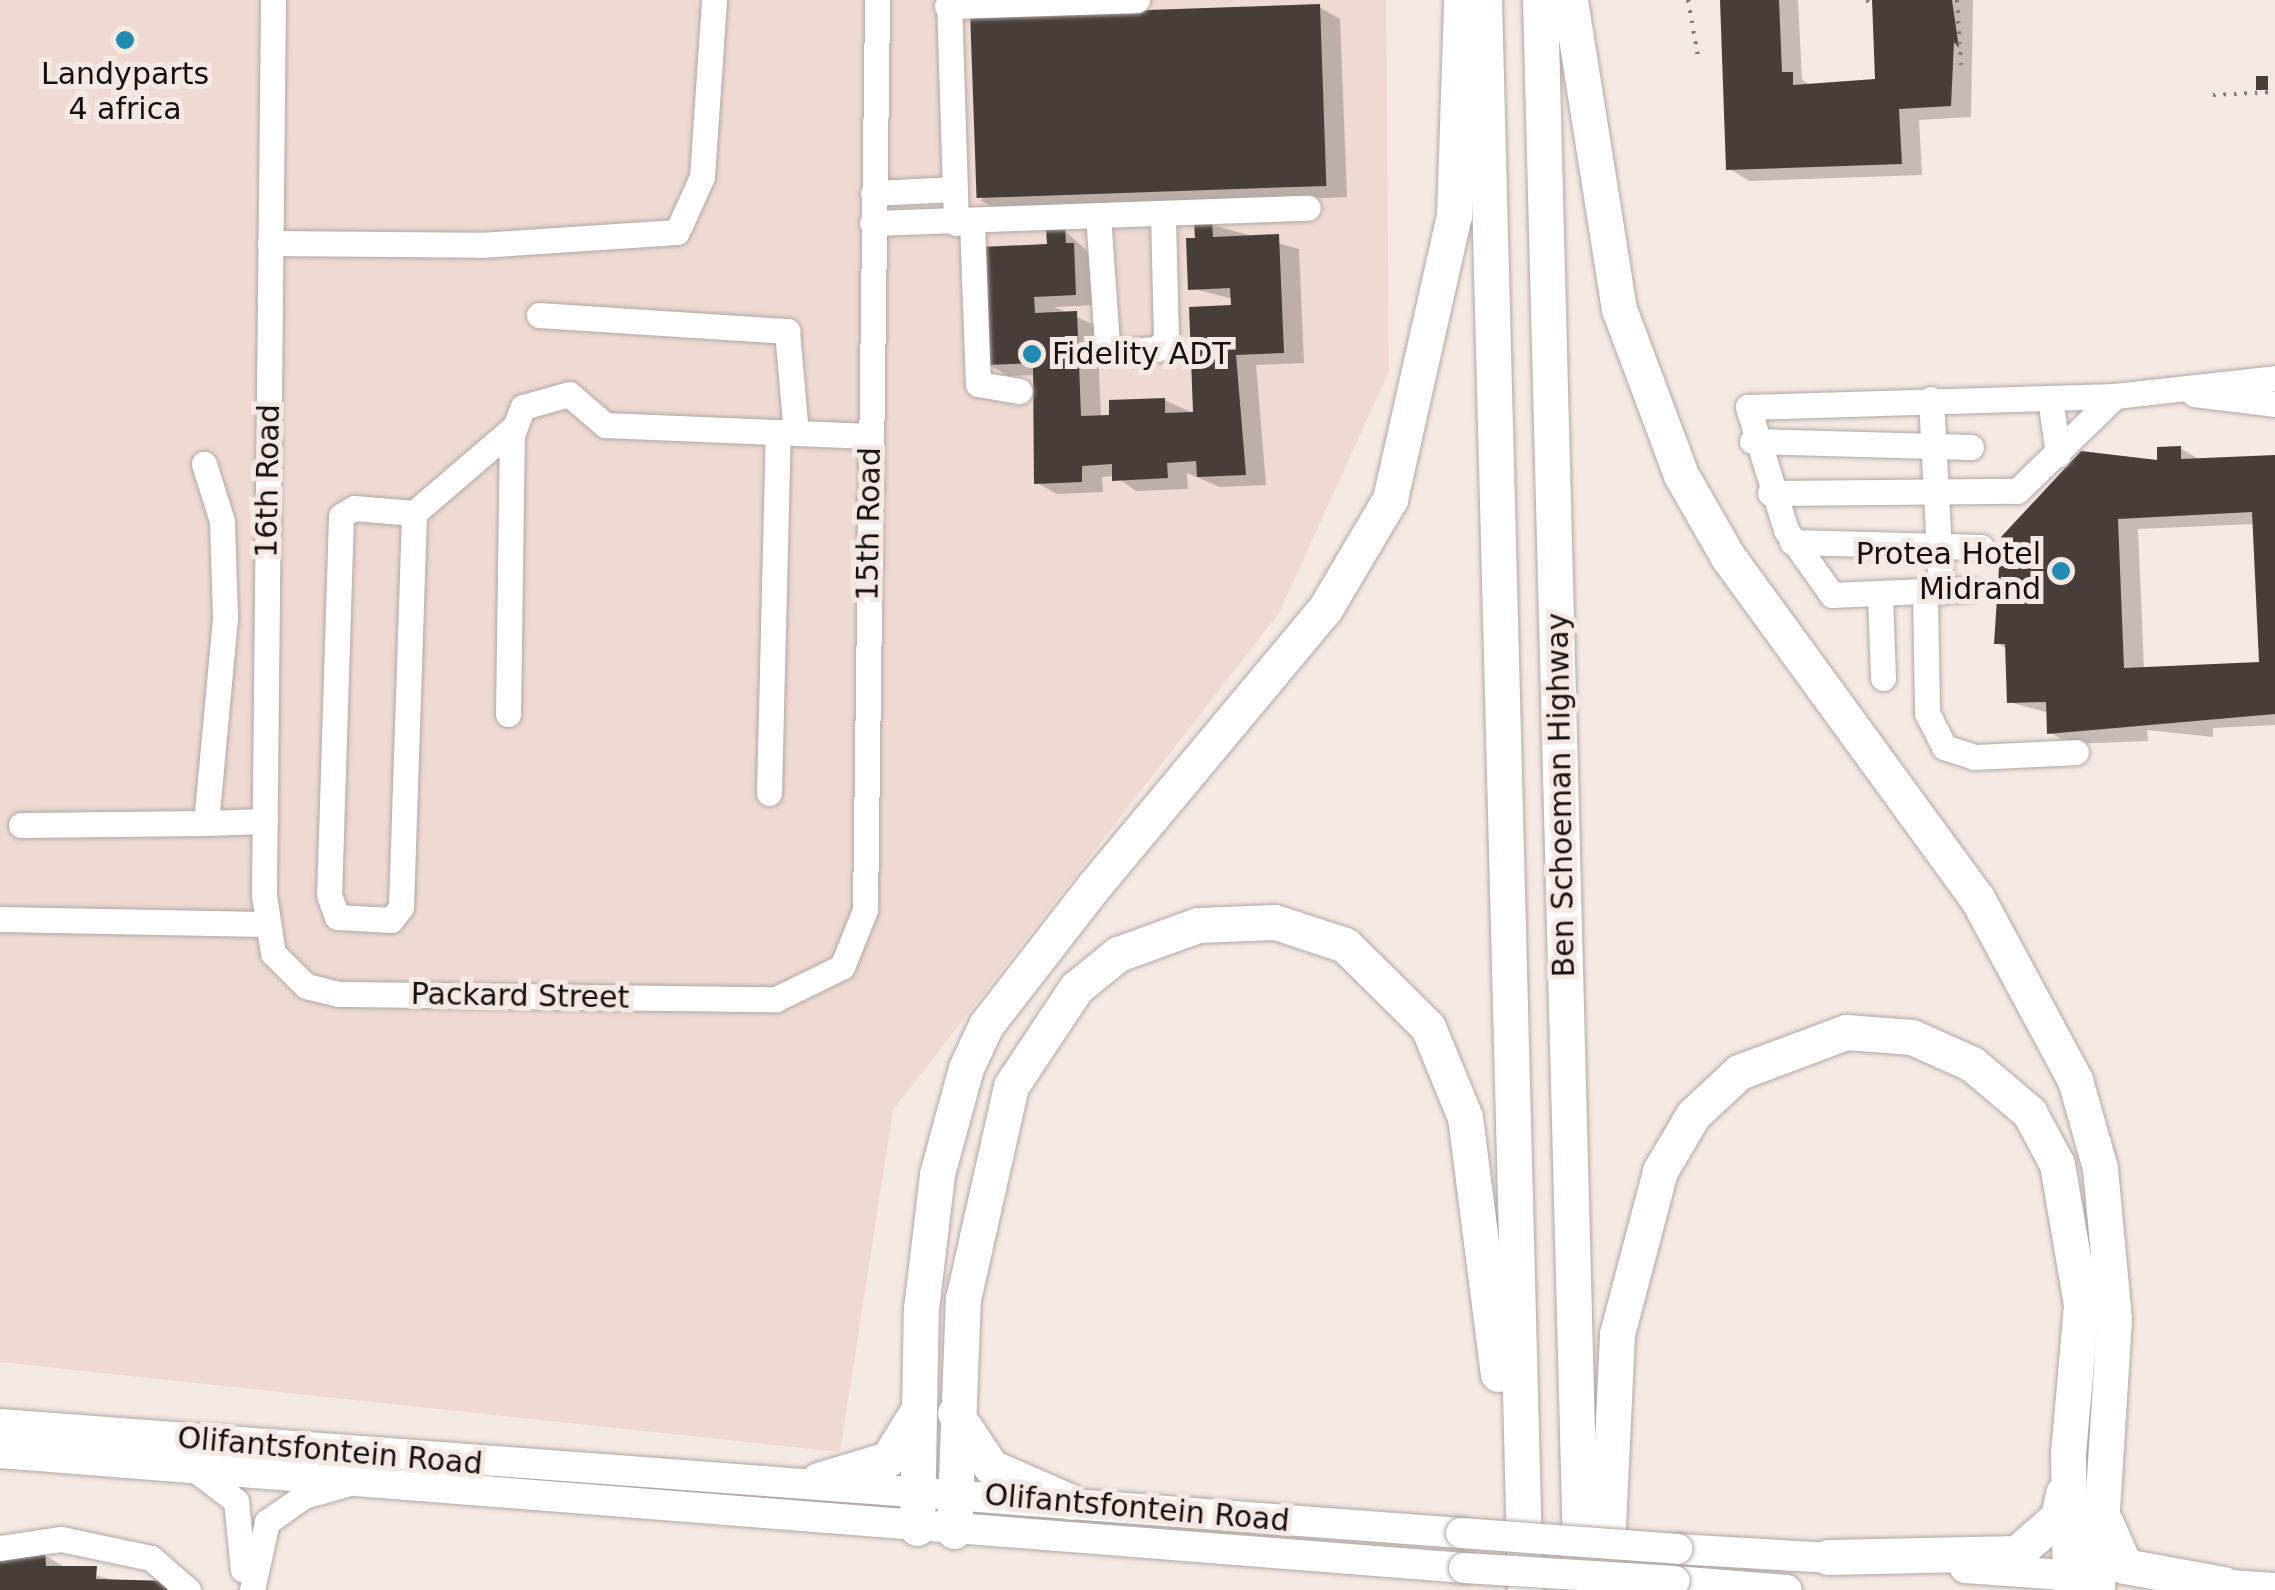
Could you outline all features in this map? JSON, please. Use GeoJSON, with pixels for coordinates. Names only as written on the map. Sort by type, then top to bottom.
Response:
{"type":"FeatureCollection","features":[{"type":"Feature","properties":{"kind":"highway"},"geometry":{"type":"LineString","coordinates":[[918,1528],[919,1408],[937,1174],[986,1025],[1326,609],[1390,500],[1454,216],[1461,0]]}},
{"type":"Feature","properties":{"kind":"highway","name":"Ben Schoeman Highway"},"geometry":{"type":"LineString","coordinates":[[1484,0],[1524,1590]]}},
{"type":"Feature","properties":{"kind":"highway","name":"Ben Schoeman Highway"},"geometry":{"type":"LineString","coordinates":[[1540,0],[1581,1590]]}},
{"type":"Feature","properties":{"kind":"highway"},"geometry":{"type":"LineString","coordinates":[[1570,0],[1619,309],[1681,475],[1728,558],[1977,898],[2075,1080],[2109,1231],[2114,1319],[2085,1455],[2058,1517],[2017,1553],[1828,1558]]}},
{"type":"Feature","properties":{"kind":"highway"},"geometry":{"type":"LineString","coordinates":[[954,1531],[955,1412],[977,1210],[1011,1086],[1041,1030],[1118,954],[1162,936],[1240,920],[1308,930],[1378,968],[1408,1000],[1446,1060],[1465,1117],[1496,1355],[1512,1590]]}},
{"type":"Feature","properties":{"kind":"highway"},"geometry":{"type":"LineString","coordinates":[[1605,1590],[1617,1334],[1647,1208],[1693,1116],[1739,1072],[1797,1044],[1846,1032],[1912,1036],[1972,1064],[2028,1112],[2056,1164],[2076,1265],[2085,1455],[2084,1583]]}},
{"type":"Feature","properties":{"kind":"highway"},"geometry":{"type":"LineString","coordinates":[[818,1480],[888,1459],[919,1408]]}},
{"type":"Feature","properties":{"kind":"highway"},"geometry":{"type":"LineString","coordinates":[[955,1412],[991,1467],[1072,1502]]}},
{"type":"Feature","properties":{"kind":"highway"},"geometry":{"type":"LineString","coordinates":[[2085,1455],[2105,1531],[2118,1559],[2150,1574],[2223,1584]]}},
{"type":"Feature","properties":{"kind":"main road","name":"Olifantsfontein Road"},"geometry":{"type":"LineString","coordinates":[[0,1424],[616,1475],[818,1480],[920,1492],[1828,1558],[2084,1583],[2275,1588]]}},
{"type":"Feature","properties":{"kind":"main road","name":"Olifantsfontein Road"},"geometry":{"type":"LineString","coordinates":[[0,1453],[366,1479],[954,1531],[1787,1590]]}},
{"type":"Feature","properties":{"kind":"street","name":"16th Road"},"geometry":{"type":"LineString","coordinates":[[273,0],[265,924],[276,959]]}},
{"type":"Feature","properties":{"kind":"street"},"geometry":{"type":"LineString","coordinates":[[270,243],[498,244],[677,232],[702,177],[714,0]]}},
{"type":"Feature","properties":{"kind":"street","name":"15th Road"},"geometry":{"type":"LineString","coordinates":[[776,998],[827,980],[862,934],[877,0]]}},
{"type":"Feature","properties":{"kind":"street"},"geometry":{"type":"LineString","coordinates":[[1020,390],[978,384],[964,222],[954,189],[948,3],[1137,0]]}},
{"type":"Feature","properties":{"kind":"street"},"geometry":{"type":"LineString","coordinates":[[873,192],[954,189]]}},
{"type":"Feature","properties":{"kind":"street"},"geometry":{"type":"LineString","coordinates":[[872,223],[1308,208]]}},
{"type":"Feature","properties":{"kind":"street"},"geometry":{"type":"LineString","coordinates":[[1098,215],[1107,342],[1117,352],[1157,349],[1166,338],[1163,213]]}},
{"type":"Feature","properties":{"kind":"street"},"geometry":{"type":"LineString","coordinates":[[539,315],[787,331],[787,432],[769,793]]}},
{"type":"Feature","properties":{"kind":"street"},"geometry":{"type":"LineString","coordinates":[[1968,589],[1880,596],[1832,595],[1792,542],[1770,493],[1745,415],[1761,401],[2115,396],[2179,392],[2275,378]]}},
{"type":"Feature","properties":{"kind":"street"},"geometry":{"type":"LineString","coordinates":[[2179,392],[2275,404]]}},
{"type":"Feature","properties":{"kind":"street"},"geometry":{"type":"LineString","coordinates":[[508,714],[513,428],[523,406],[564,394],[605,424],[870,436]]}},
{"type":"Feature","properties":{"kind":"street"},"geometry":{"type":"LineString","coordinates":[[1770,493],[2022,490],[2115,396]]}},
{"type":"Feature","properties":{"kind":"street"},"geometry":{"type":"LineString","coordinates":[[2050,398],[2058,454]]}},
{"type":"Feature","properties":{"kind":"street"},"geometry":{"type":"LineString","coordinates":[[1930,400],[1939,548],[1927,713],[1944,746],[1974,758],[2076,752]]}},
{"type":"Feature","properties":{"kind":"street"},"geometry":{"type":"LineString","coordinates":[[414,513],[401,907],[391,920],[337,917],[329,895],[341,516],[354,508],[414,513],[513,428]]}},
{"type":"Feature","properties":{"kind":"street"},"geometry":{"type":"LineString","coordinates":[[1752,441],[1971,447]]}},
{"type":"Feature","properties":{"kind":"street"},"geometry":{"type":"LineString","coordinates":[[204,464],[222,521],[226,617],[206,823]]}},
{"type":"Feature","properties":{"kind":"street"},"geometry":{"type":"LineString","coordinates":[[1792,542],[1981,547]]}},
{"type":"Feature","properties":{"kind":"street"},"geometry":{"type":"LineString","coordinates":[[1880,596],[1883,678]]}},
{"type":"Feature","properties":{"kind":"street"},"geometry":{"type":"LineString","coordinates":[[20,825],[265,821]]}},
{"type":"Feature","properties":{"kind":"street"},"geometry":{"type":"LineString","coordinates":[[0,919],[265,924]]}},
{"type":"Feature","properties":{"kind":"street","name":"Packard Street"},"geometry":{"type":"LineString","coordinates":[[276,959],[306,986],[338,994],[776,998]]}},
{"type":"Feature","properties":{"kind":"street"},"geometry":{"type":"LineString","coordinates":[[190,1467],[236,1501],[249,1590]]}},
{"type":"Feature","properties":{"kind":"street"},"geometry":{"type":"LineString","coordinates":[[249,1590],[260,1536],[278,1511],[366,1479]]}},
{"type":"Feature","properties":{"kind":"street"},"geometry":{"type":"LineString","coordinates":[[0,1548],[61,1539],[133,1554],[188,1590]]}},
{"type":"Feature","properties":{"kind":"path"},"geometry":{"type":"LineString","coordinates":[[1688,0],[1698,57]]}},
{"type":"Feature","properties":{"kind":"path"},"geometry":{"type":"LineString","coordinates":[[1867,0],[1872,6]]}},
{"type":"Feature","properties":{"kind":"path"},"geometry":{"type":"LineString","coordinates":[[1958,0],[1961,65]]}},
{"type":"Feature","properties":{"kind":"path"},"geometry":{"type":"LineString","coordinates":[[2213,95],[2275,92]]}},
{"type":"Feature","properties":{"kind":"shaded area"},"geometry":{"type":"Polygon","coordinates":[[[0,0],[1386,0],[1389,371],[1279,613],[893,1110],[840,1452],[0,1362],[0,0]]]}},
{"type":"Feature","properties":{"kind":"building"},"geometry":{"type":"Polygon","coordinates":[[[1720,0],[1779,0],[1782,72],[1793,72],[1793,85],[1875,79],[1872,0],[1952,0],[1959,48],[1954,42],[1951,106],[1899,109],[1902,164],[1726,170],[1720,0]]]}},
{"type":"Feature","properties":{"kind":"building"},"geometry":{"type":"Polygon","coordinates":[[[1320,4],[1326,186],[977,198],[970,16],[1320,4]]]}},
{"type":"Feature","properties":{"kind":"building"},"geometry":{"type":"Polygon","coordinates":[[[2256,76],[2268,76],[2268,90],[2256,90],[2256,76]]]}},
{"type":"Feature","properties":{"kind":"building","name":"Fidelity ADT"},"geometry":{"type":"Polygon","coordinates":[[[1212,222],[1213,237],[1279,234],[1284,353],[1236,355],[1246,475],[1197,477],[1196,461],[1167,463],[1168,478],[1112,481],[1112,464],[1082,466],[1082,482],[1034,484],[1033,363],[985,365],[980,247],[1047,244],[1046,229],[1065,228],[1066,243],[1074,243],[1076,295],[1034,297],[1035,313],[1077,311],[1081,416],[1109,415],[1109,400],[1165,398],[1165,413],[1193,412],[1189,307],[1231,305],[1230,288],[1188,290],[1186,238],[1195,238],[1194,223],[1212,222]]]}},
{"type":"Feature","properties":{"kind":"building","name":"Protea Hotel Midrand"},"geometry":{"type":"Polygon","coordinates":[[[2181,446],[2181,459],[2275,455],[2275,714],[2047,734],[2046,702],[2007,703],[2005,644],[1994,644],[2001,537],[2081,451],[2157,460],[2157,447],[2181,446]],[[2252,512],[2118,519],[2124,668],[2259,662],[2252,512]]]}},
{"type":"Feature","properties":{"kind":"building"},"geometry":{"type":"Polygon","coordinates":[[[45,1552],[46,1566],[97,1566],[96,1579],[170,1581],[169,1590],[0,1590],[0,1558],[45,1552]]]}},
{"type":"Feature","properties":{"kind":"place","name":"Landyparts 4 africa"},"geometry":{"type":"Point","coordinates":[125,40]}},
{"type":"Feature","properties":{"kind":"place","name":"Fidelity ADT"},"geometry":{"type":"Point","coordinates":[1032,354]}},
{"type":"Feature","properties":{"kind":"place","name":"Protea Hotel Midrand"},"geometry":{"type":"Point","coordinates":[2061,571]}}]}
